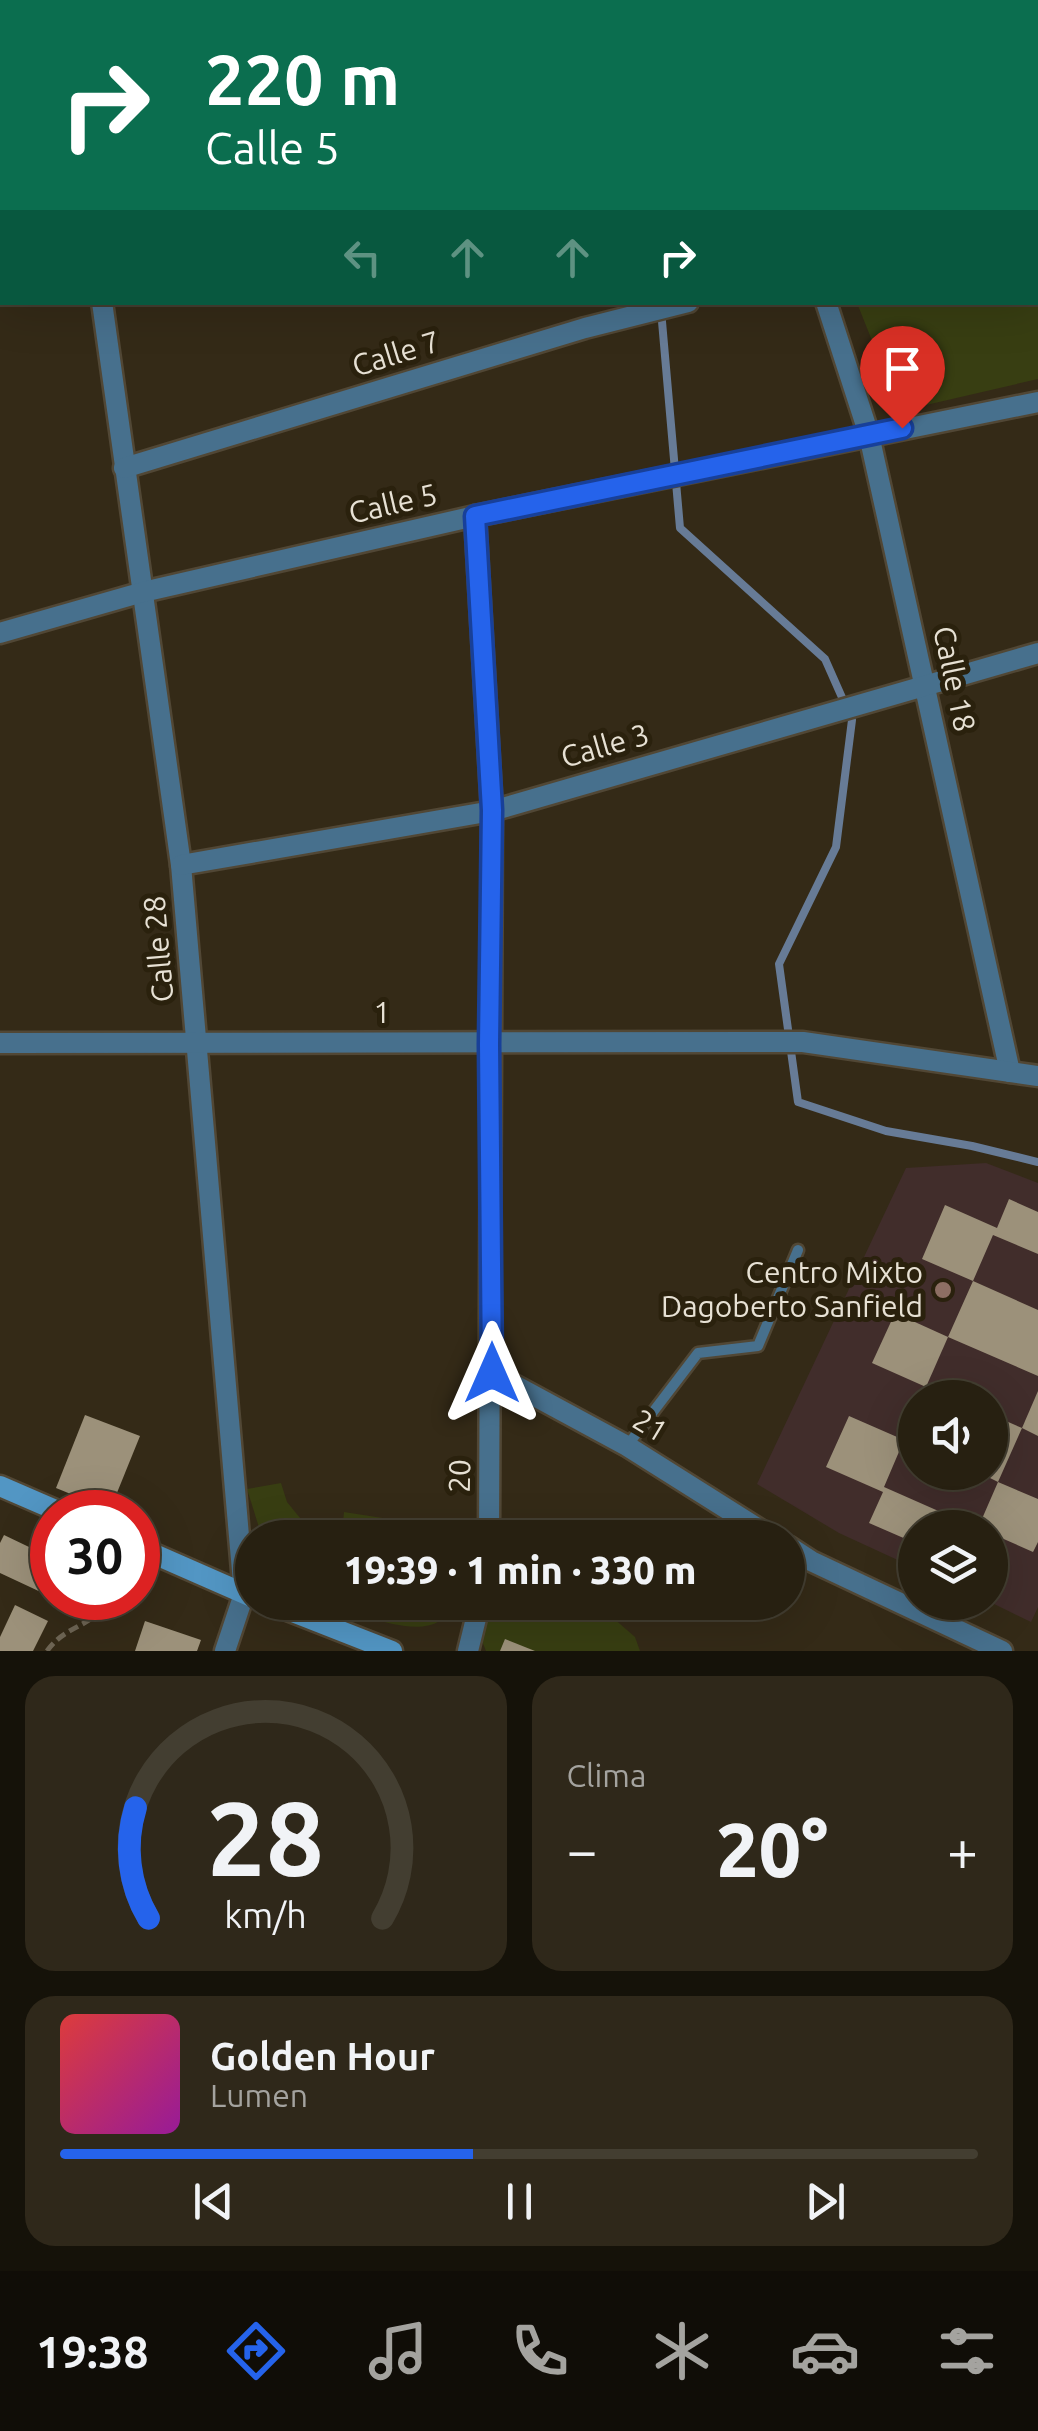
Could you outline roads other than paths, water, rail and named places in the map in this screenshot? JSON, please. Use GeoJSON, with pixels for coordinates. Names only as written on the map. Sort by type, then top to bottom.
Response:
{"type":"FeatureCollection","features":[{"type":"Feature","properties":{"kind":"street","name":"Calle 28"},"geometry":{"type":"LineString","coordinates":[[102,305],[182,866],[241,1520]]}},
{"type":"Feature","properties":{"kind":"street","name":"Calle 7"},"geometry":{"type":"LineString","coordinates":[[124,468],[566,334],[679,305]]}},
{"type":"Feature","properties":{"kind":"street","name":"Calle 18"},"geometry":{"type":"LineString","coordinates":[[827,305],[869,435],[1010,1072]]}},
{"type":"Feature","properties":{"kind":"street","name":"Calle 5"},"geometry":{"type":"LineString","coordinates":[[0,633],[143,592],[475,516],[1038,402]]}},
{"type":"Feature","properties":{"kind":"street","name":"20"},"geometry":{"type":"LineString","coordinates":[[475,516],[492,810],[489,1520]]}},
{"type":"Feature","properties":{"kind":"street","name":"Calle 3"},"geometry":{"type":"LineString","coordinates":[[182,866],[492,810],[1038,653]]}},
{"type":"Feature","properties":{"kind":"street","name":"1"},"geometry":{"type":"LineString","coordinates":[[0,1043],[803,1042],[1010,1072]]}},
{"type":"Feature","properties":{"kind":"street"},"geometry":{"type":"LineString","coordinates":[[1010,1072],[1038,1076]]}},
{"type":"Feature","properties":{"kind":"street","name":"21"},"geometry":{"type":"LineString","coordinates":[[492,1373],[627,1446],[745,1520]]}},
{"type":"Feature","properties":{"kind":"street"},"geometry":{"type":"LineString","coordinates":[[1,1488],[30,1500]]}},
{"type":"Feature","properties":{"kind":"street"},"geometry":{"type":"LineString","coordinates":[[160,1557],[235,1589]]}},
{"type":"Feature","properties":{"kind":"street"},"geometry":{"type":"LineString","coordinates":[[805,1557],[1002,1651]]}},
{"type":"Feature","properties":{"kind":"street"},"geometry":{"type":"LineString","coordinates":[[225,1651],[238,1620]]}},
{"type":"Feature","properties":{"kind":"street"},"geometry":{"type":"LineString","coordinates":[[313,1620],[392,1651]]}},
{"type":"Feature","properties":{"kind":"street"},"geometry":{"type":"LineString","coordinates":[[468,1651],[476,1620]]}},
{"type":"Feature","properties":{"kind":"lane"},"geometry":{"type":"LineString","coordinates":[[627,1446],[698,1353],[758,1346],[798,1250]]}},
{"type":"Feature","properties":{"kind":"waterway"},"geometry":{"type":"LineString","coordinates":[[661,310],[680,528],[825,659],[852,720],[836,847],[779,964],[798,1102],[886,1131],[1038,1162]]}},
{"type":"Feature","properties":{"kind":"place","name":"Centro Mixto Dagoberto Sanfield"},"geometry":{"type":"Point","coordinates":[943,1290]}}]}
